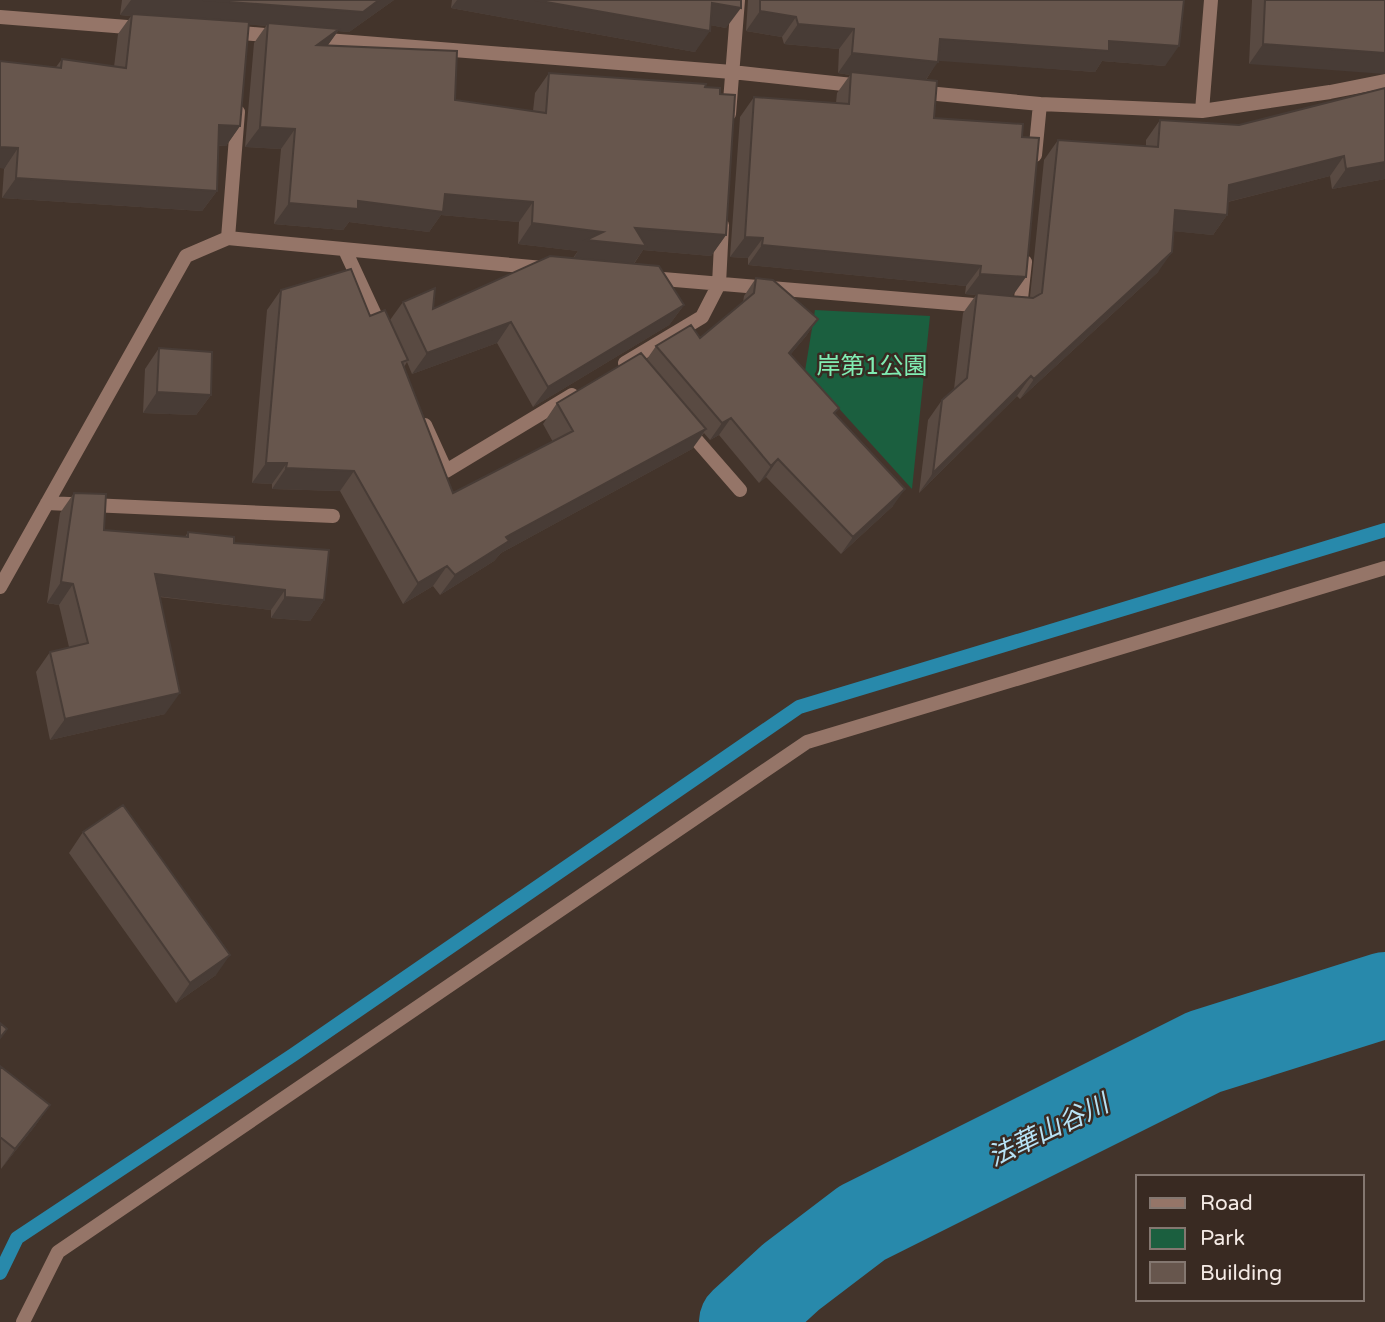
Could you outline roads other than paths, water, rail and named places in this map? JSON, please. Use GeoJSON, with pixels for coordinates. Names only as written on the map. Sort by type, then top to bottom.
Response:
{"type":"FeatureCollection","features":[{"type":"Feature","properties":{"kind":"street"},"geometry":{"type":"LineString","coordinates":[[728,125],[738,0]]}},
{"type":"Feature","properties":{"kind":"street"},"geometry":{"type":"LineString","coordinates":[[1202,111],[1211,0]]}},
{"type":"Feature","properties":{"kind":"street"},"geometry":{"type":"LineString","coordinates":[[0,17],[152,28]]}},
{"type":"Feature","properties":{"kind":"street"},"geometry":{"type":"LineString","coordinates":[[218,32],[244,40],[294,37],[732,72],[879,88]]}},
{"type":"Feature","properties":{"kind":"street"},"geometry":{"type":"LineString","coordinates":[[906,90],[1040,104],[1202,111],[1385,81]]}},
{"type":"Feature","properties":{"kind":"street"},"geometry":{"type":"LineString","coordinates":[[228,238],[239,101]]}},
{"type":"Feature","properties":{"kind":"street"},"geometry":{"type":"LineString","coordinates":[[1034,172],[1040,104]]}},
{"type":"Feature","properties":{"kind":"street"},"geometry":{"type":"LineString","coordinates":[[628,367],[702,317],[719,285],[724,205]]}},
{"type":"Feature","properties":{"kind":"street"},"geometry":{"type":"LineString","coordinates":[[0,587],[186,256],[228,238],[553,269]]}},
{"type":"Feature","properties":{"kind":"street"},"geometry":{"type":"LineString","coordinates":[[636,277],[1020,308],[1027,240]]}},
{"type":"Feature","properties":{"kind":"street"},"geometry":{"type":"LineString","coordinates":[[345,250],[390,348]]}},
{"type":"Feature","properties":{"kind":"street"},"geometry":{"type":"LineString","coordinates":[[418,409],[446,471],[583,388]]}},
{"type":"Feature","properties":{"kind":"street"},"geometry":{"type":"LineString","coordinates":[[680,421],[740,490]]}},
{"type":"Feature","properties":{"kind":"street"},"geometry":{"type":"LineString","coordinates":[[47,502],[333,516]]}},
{"type":"Feature","properties":{"kind":"street"},"geometry":{"type":"LineString","coordinates":[[23,1322],[58,1252],[807,743],[1385,568]]}},
{"type":"Feature","properties":{"kind":"waterway"},"geometry":{"type":"LineString","coordinates":[[0,1273],[17,1238],[293,1055],[799,707],[1385,530]]}},
{"type":"Feature","properties":{"kind":"waterway","name":"法華山谷川"},"geometry":{"type":"LineString","coordinates":[[742,1322],[791,1277],[862,1223],[1204,1052],[1385,995]]}},
{"type":"Feature","properties":{"kind":"park label","name":"岸第1公園"},"geometry":{"type":"Point","coordinates":[872,366]}}]}
